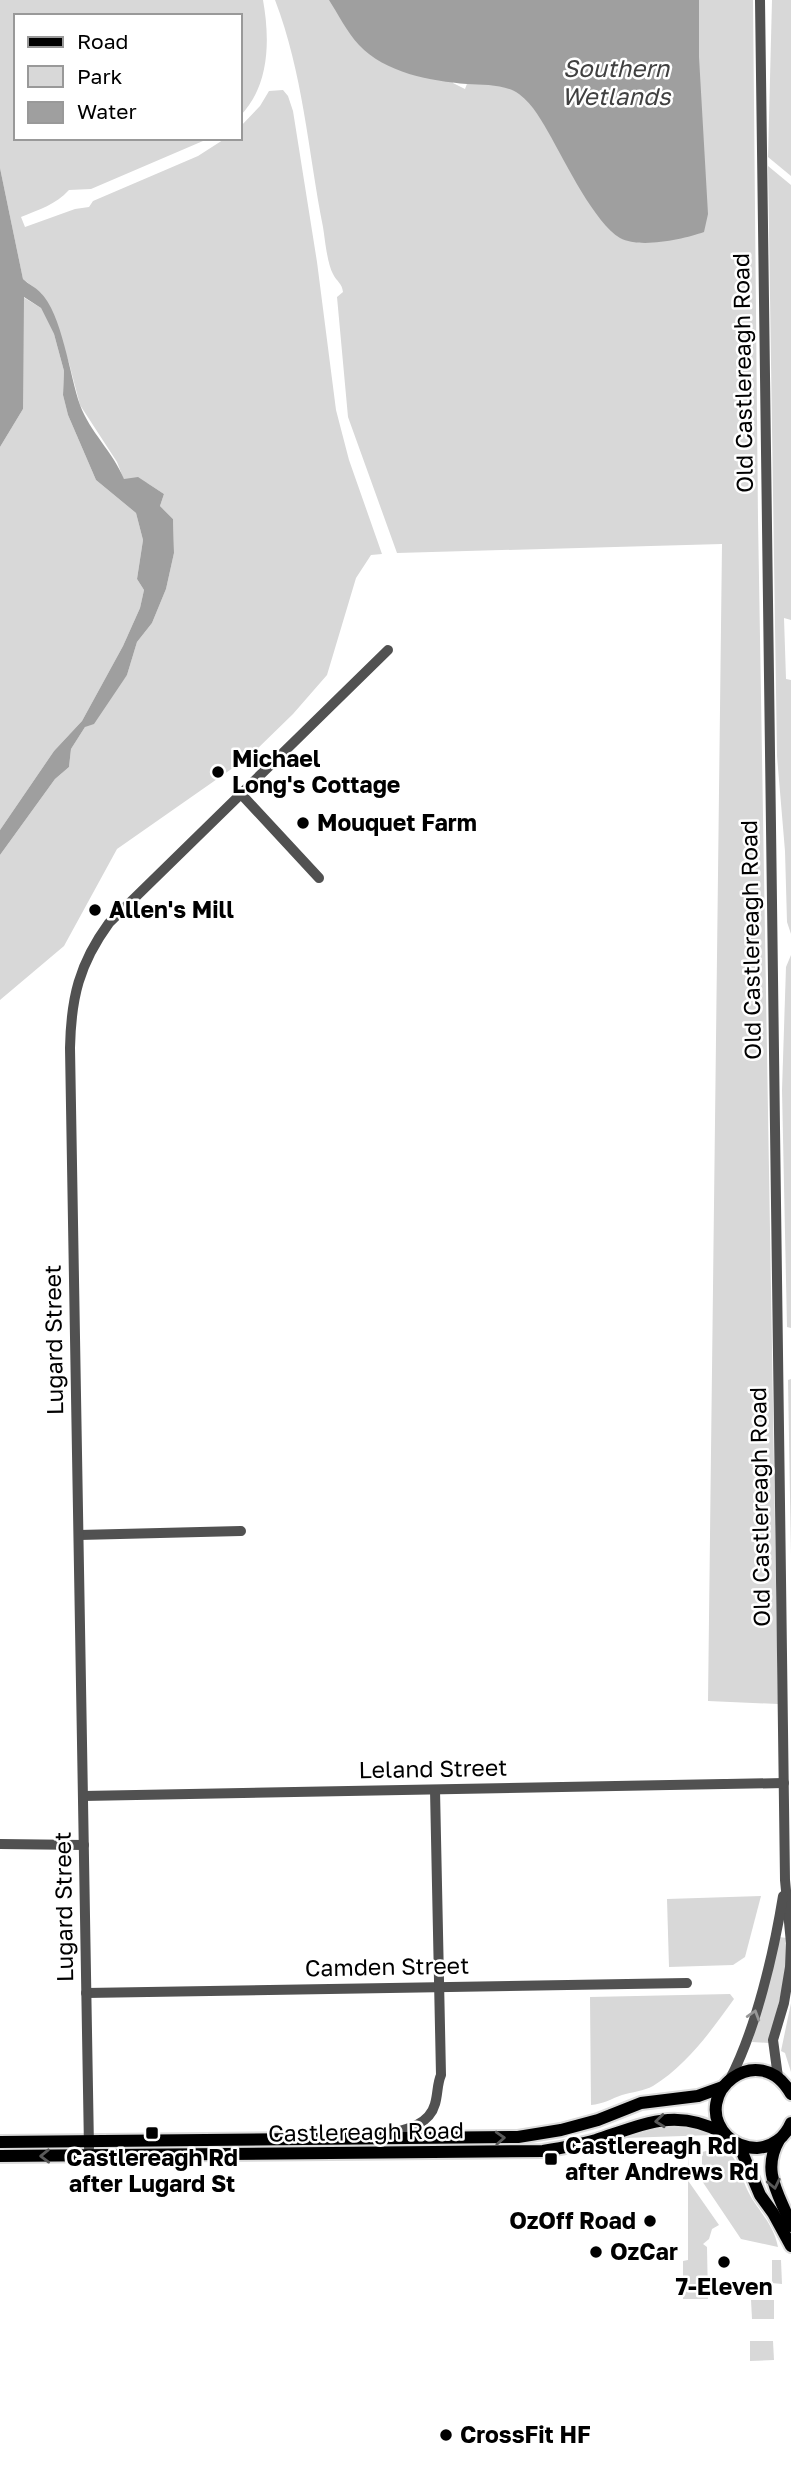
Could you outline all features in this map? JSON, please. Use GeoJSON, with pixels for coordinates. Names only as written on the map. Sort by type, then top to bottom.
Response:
{"type":"FeatureCollection","features":[{"type":"Feature","properties":{"kind":"main road","name":"Castlereagh Road"},"geometry":{"type":"LineString","coordinates":[[0,2142],[491,2138],[547,2133],[586,2124],[641,2103],[698,2096],[726,2083],[737,2074],[753,2070],[762,2070],[786,2086]]}},
{"type":"Feature","properties":{"kind":"main road"},"geometry":{"type":"LineString","coordinates":[[725,2134],[716,2111],[718,2098],[726,2083]]}},
{"type":"Feature","properties":{"kind":"main road","name":"Castlereagh Road"},"geometry":{"type":"LineString","coordinates":[[0,2156],[544,2151],[579,2144],[649,2121],[668,2119],[698,2123],[725,2134],[739,2145]]}},
{"type":"Feature","properties":{"kind":"main road"},"geometry":{"type":"LineString","coordinates":[[791,2123],[773,2158],[772,2180],[791,2226]]}},
{"type":"Feature","properties":{"kind":"main road"},"geometry":{"type":"LineString","coordinates":[[739,2145],[755,2148],[785,2137]]}},
{"type":"Feature","properties":{"kind":"main road"},"geometry":{"type":"LineString","coordinates":[[739,2145],[760,2195],[791,2246]]}},
{"type":"Feature","properties":{"kind":"street","name":"Old Castlereagh Road"},"geometry":{"type":"LineString","coordinates":[[760,0],[785,1880],[791,1943],[784,2003],[773,2040],[786,2086]]}},
{"type":"Feature","properties":{"kind":"street","name":"Lugard Street"},"geometry":{"type":"LineString","coordinates":[[89,2155],[70,1048],[75,991],[83,965],[109,923],[388,650]]}},
{"type":"Feature","properties":{"kind":"street"},"geometry":{"type":"LineString","coordinates":[[242,794],[319,878]]}},
{"type":"Feature","properties":{"kind":"street"},"geometry":{"type":"LineString","coordinates":[[79,1535],[241,1531]]}},
{"type":"Feature","properties":{"kind":"street","name":"Leland Street"},"geometry":{"type":"LineString","coordinates":[[83,1796],[784,1783]]}},
{"type":"Feature","properties":{"kind":"street"},"geometry":{"type":"LineString","coordinates":[[362,2140],[401,2131],[423,2122],[433,2111],[441,2075],[435,1790]]}},
{"type":"Feature","properties":{"kind":"street"},"geometry":{"type":"LineString","coordinates":[[0,1844],[84,1845]]}},
{"type":"Feature","properties":{"kind":"street","name":"Old Castlereagh Road"},"geometry":{"type":"LineString","coordinates":[[726,2083],[743,2050],[764,1983],[777,1935],[785,1880]]}},
{"type":"Feature","properties":{"kind":"street","name":"Camden Street"},"geometry":{"type":"LineString","coordinates":[[86,1993],[687,1983]]}},
{"type":"Feature","properties":{"kind":"green space"},"geometry":{"type":"Polygon","coordinates":[[[0,0],[263,0],[267,30],[265,61],[257,91],[242,114],[242,14],[14,14],[14,140],[205,140],[91,189],[69,190],[53,203],[21,217],[25,227],[75,209],[89,207],[93,201],[198,156],[223,140],[242,140],[242,125],[260,106],[269,91],[283,90],[293,111],[317,262],[336,410],[349,460],[382,554],[371,555],[356,578],[327,675],[293,714],[250,756],[117,849],[64,946],[0,1000],[0,855],[55,779],[69,767],[71,749],[85,727],[127,675],[137,642],[152,623],[166,589],[174,553],[173,519],[160,506],[164,494],[147,483],[124,480],[117,462],[80,405],[69,363],[48,306],[41,293],[23,279],[0,168],[0,0]]]}},
{"type":"Feature","properties":{"kind":"green space"},"geometry":{"type":"Polygon","coordinates":[[[275,0],[473,0],[453,83],[465,89],[473,68],[699,57],[699,33],[683,0],[753,0],[758,519],[778,1704],[708,1701],[722,544],[397,553],[348,417],[337,297],[343,292],[333,274],[328,257],[299,84],[275,0]]]}},
{"type":"Feature","properties":{"kind":"green space"},"geometry":{"type":"Polygon","coordinates":[[[772,0],[791,0],[791,176],[768,157],[772,0]]]}},
{"type":"Feature","properties":{"kind":"green space"},"geometry":{"type":"Polygon","coordinates":[[[768,166],[791,185],[791,620],[784,618],[786,679],[791,680],[791,934],[787,922],[785,851],[777,756],[768,166]]]}},
{"type":"Feature","properties":{"kind":"green space"},"geometry":{"type":"Polygon","coordinates":[[[23,297],[41,308],[54,334],[64,371],[63,395],[68,415],[96,480],[136,513],[143,540],[137,579],[144,590],[140,608],[123,646],[82,721],[54,751],[0,830],[0,447],[23,409],[23,297]]]}},
{"type":"Feature","properties":{"kind":"green space"},"geometry":{"type":"Polygon","coordinates":[[[791,955],[791,1328],[787,1327],[782,1090],[786,967],[791,955]]]}},
{"type":"Feature","properties":{"kind":"green space"},"geometry":{"type":"Polygon","coordinates":[[[791,1379],[791,1555],[788,1380],[791,1379]]]}},
{"type":"Feature","properties":{"kind":"green space"},"geometry":{"type":"Polygon","coordinates":[[[761,1896],[745,1957],[733,1965],[669,1967],[667,1899],[761,1896]]]}},
{"type":"Feature","properties":{"kind":"green space"},"geometry":{"type":"Polygon","coordinates":[[[779,1937],[787,1938],[785,1977],[769,2043],[752,2042],[779,1937]]]}},
{"type":"Feature","properties":{"kind":"green space"},"geometry":{"type":"Polygon","coordinates":[[[730,1994],[734,1999],[707,2035],[688,2058],[665,2078],[646,2089],[591,2105],[590,1997],[730,1994]]]}},
{"type":"Feature","properties":{"kind":"green space"},"geometry":{"type":"Polygon","coordinates":[[[791,2003],[791,2072],[785,2053],[781,2051],[791,2003]]]}},
{"type":"Feature","properties":{"kind":"green space"},"geometry":{"type":"Polygon","coordinates":[[[658,2125],[677,2125],[713,2135],[624,2138],[658,2125]]]}},
{"type":"Feature","properties":{"kind":"green space"},"geometry":{"type":"Polygon","coordinates":[[[726,2149],[734,2159],[750,2195],[776,2238],[778,2247],[741,2239],[702,2181],[702,2152],[726,2149]]]}},
{"type":"Feature","properties":{"kind":"green space"},"geometry":{"type":"Polygon","coordinates":[[[688,2152],[689,2182],[719,2225],[712,2229],[709,2239],[703,2244],[707,2247],[708,2299],[683,2299],[683,2261],[688,2260],[688,2152]]]}},
{"type":"Feature","properties":{"kind":"green space"},"geometry":{"type":"Polygon","coordinates":[[[772,2260],[781,2260],[782,2284],[772,2283],[772,2260]]]}},
{"type":"Feature","properties":{"kind":"green space"},"geometry":{"type":"Polygon","coordinates":[[[751,2300],[774,2300],[774,2319],[752,2319],[751,2300]]]}},
{"type":"Feature","properties":{"kind":"green space"},"geometry":{"type":"Polygon","coordinates":[[[750,2341],[773,2341],[774,2360],[750,2361],[750,2341]]]}},
{"type":"Feature","properties":{"kind":"water","name":"Southern Wetlands"},"geometry":{"type":"Polygon","coordinates":[[[329,0],[699,0],[699,57],[708,214],[704,232],[650,243],[620,238],[591,207],[541,120],[519,94],[501,87],[453,83],[395,69],[370,55],[359,45],[329,0]]]}},
{"type":"Feature","properties":{"kind":"water"},"geometry":{"type":"Polygon","coordinates":[[[0,168],[23,279],[40,292],[54,315],[84,415],[124,479],[138,477],[164,494],[160,506],[173,519],[174,553],[166,589],[152,623],[137,642],[127,675],[94,724],[85,727],[71,749],[69,767],[55,779],[0,855],[0,830],[54,751],[82,721],[123,646],[140,608],[144,590],[137,579],[143,540],[136,513],[96,480],[68,415],[63,395],[64,371],[54,334],[41,308],[24,297],[23,409],[0,447],[0,168]]]}},
{"type":"Feature","properties":{"kind":"place","name":"Michael Long's Cottage"},"geometry":{"type":"Point","coordinates":[218,772]}},
{"type":"Feature","properties":{"kind":"place","name":"Mouquet Farm"},"geometry":{"type":"Point","coordinates":[303,823]}},
{"type":"Feature","properties":{"kind":"place","name":"Allen's Mill"},"geometry":{"type":"Point","coordinates":[95,910]}},
{"type":"Feature","properties":{"kind":"place","name":"Castlereagh Rd after Lugard St"},"geometry":{"type":"Point","coordinates":[152,2133]}},
{"type":"Feature","properties":{"kind":"place","name":"Castlereagh Rd after Andrews Rd"},"geometry":{"type":"Point","coordinates":[551,2159]}},
{"type":"Feature","properties":{"kind":"place","name":"OzOff Road"},"geometry":{"type":"Point","coordinates":[650,2221]}},
{"type":"Feature","properties":{"kind":"place","name":"OzCar"},"geometry":{"type":"Point","coordinates":[596,2252]}},
{"type":"Feature","properties":{"kind":"place","name":"7-Eleven"},"geometry":{"type":"Point","coordinates":[724,2262]}},
{"type":"Feature","properties":{"kind":"place","name":"CrossFit HF"},"geometry":{"type":"Point","coordinates":[446,2435]}}]}
